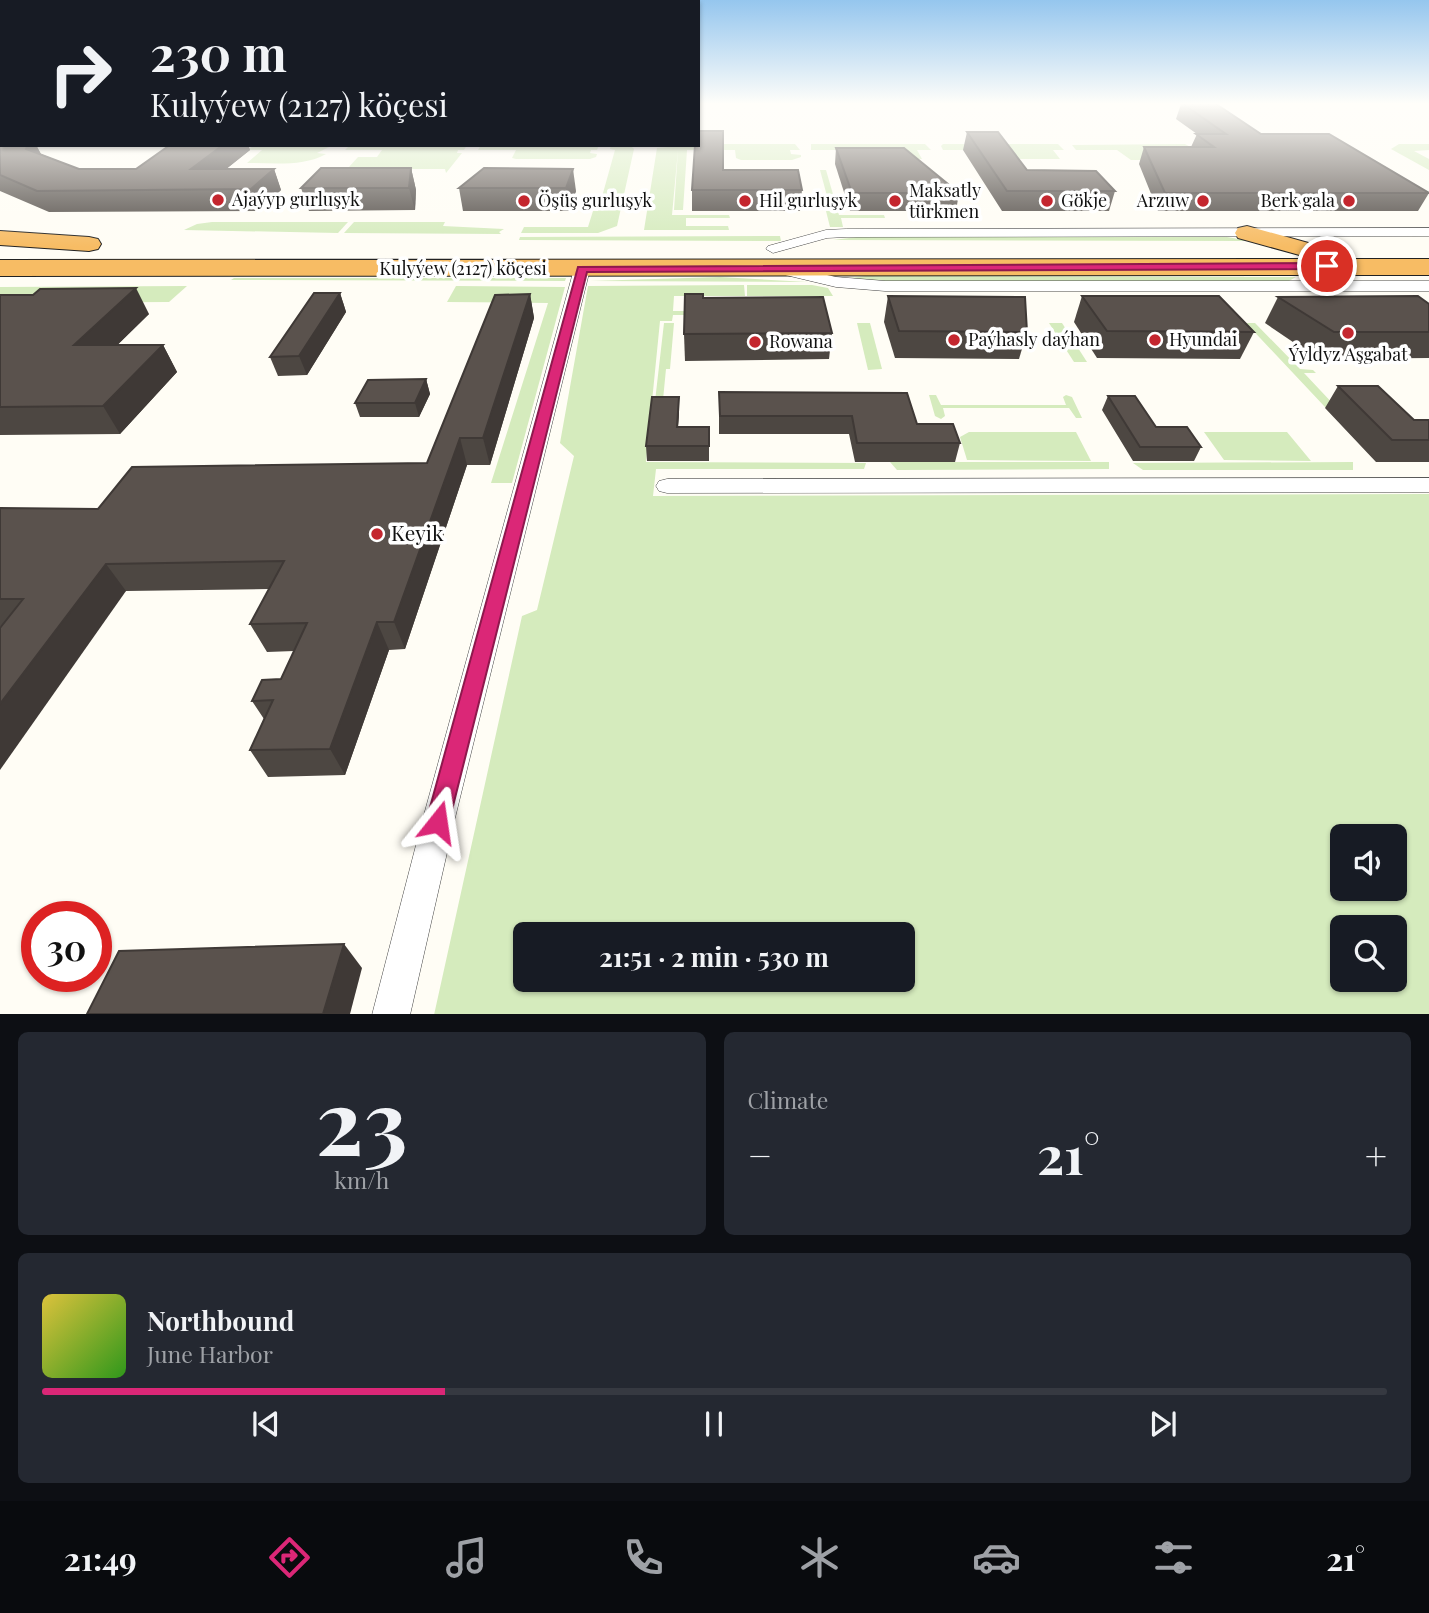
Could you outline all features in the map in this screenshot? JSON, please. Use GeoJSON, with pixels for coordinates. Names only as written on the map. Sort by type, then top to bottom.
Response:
{"type":"FeatureCollection","features":[{"type":"Feature","properties":{"kind":"highway"},"geometry":{"type":"LineString","coordinates":[[1247,233],[1303,248]]}},
{"type":"Feature","properties":{"kind":"highway"},"geometry":{"type":"LineString","coordinates":[[0,238],[151,249]]}},
{"type":"Feature","properties":{"kind":"highway","name":"Kulyýew (2127) köçesi"},"geometry":{"type":"LineString","coordinates":[[0,248],[1429,267]]}},
{"type":"Feature","properties":{"kind":"highway","name":"Kulyýew (2127) köçesi"},"geometry":{"type":"LineString","coordinates":[[0,268],[582,269],[776,259],[1303,248],[1429,249]]}},
{"type":"Feature","properties":{"kind":"highway"},"geometry":{"type":"LineString","coordinates":[[1294,285],[1327,266]]}},
{"type":"Feature","properties":{"kind":"highway"},"geometry":{"type":"LineString","coordinates":[[0,275],[108,268]]}},
{"type":"Feature","properties":{"kind":"street"},"geometry":{"type":"LineString","coordinates":[[776,259],[826,234],[846,233],[1429,232]]}},
{"type":"Feature","properties":{"kind":"street"},"geometry":{"type":"LineString","coordinates":[[776,259],[836,282],[885,286],[1429,286]]}},
{"type":"Feature","properties":{"kind":"street"},"geometry":{"type":"LineString","coordinates":[[391,1014],[438,822],[582,269]]}},
{"type":"Feature","properties":{"kind":"street"},"geometry":{"type":"LineString","coordinates":[[667,486],[1429,485]]}},
{"type":"Feature","properties":{"kind":"green space"},"geometry":{"type":"Polygon","coordinates":[[[260,151],[320,151],[317,153],[326,154],[308,161],[247,163],[260,151]]]}},
{"type":"Feature","properties":{"kind":"green space"},"geometry":{"type":"Polygon","coordinates":[[[381,151],[462,153],[446,173],[445,169],[366,169],[358,172],[362,167],[349,167],[358,157],[377,157],[381,151]]]}},
{"type":"Feature","properties":{"kind":"green space"},"geometry":{"type":"Polygon","coordinates":[[[515,151],[591,151],[597,154],[590,159],[512,158],[515,151]]]}},
{"type":"Feature","properties":{"kind":"green space"},"geometry":{"type":"Polygon","coordinates":[[[615,151],[633,151],[617,226],[598,233],[521,233],[524,227],[588,227],[593,211],[598,211],[615,151]]]}},
{"type":"Feature","properties":{"kind":"green space"},"geometry":{"type":"Polygon","coordinates":[[[656,151],[678,151],[672,215],[729,215],[730,218],[686,218],[686,226],[728,226],[729,230],[644,230],[656,151]]]}},
{"type":"Feature","properties":{"kind":"green space"},"geometry":{"type":"Polygon","coordinates":[[[678,151],[687,151],[683,210],[674,210],[678,151]]]}},
{"type":"Feature","properties":{"kind":"green space"},"geometry":{"type":"Polygon","coordinates":[[[735,151],[790,151],[791,154],[801,155],[792,160],[736,158],[735,151]]]}},
{"type":"Feature","properties":{"kind":"green space"},"geometry":{"type":"Polygon","coordinates":[[[890,151],[918,151],[922,159],[866,159],[890,151]]]}},
{"type":"Feature","properties":{"kind":"green space"},"geometry":{"type":"Polygon","coordinates":[[[996,151],[1054,151],[1060,159],[1001,159],[996,151]]]}},
{"type":"Feature","properties":{"kind":"green space"},"geometry":{"type":"Polygon","coordinates":[[[1119,151],[1197,151],[1202,160],[1131,160],[1119,151]]]}},
{"type":"Feature","properties":{"kind":"green space"},"geometry":{"type":"Polygon","coordinates":[[[1395,151],[1415,151],[1429,159],[1429,170],[1395,151]]]}},
{"type":"Feature","properties":{"kind":"green space"},"geometry":{"type":"Polygon","coordinates":[[[820,170],[826,170],[839,215],[884,215],[885,218],[841,218],[843,227],[830,227],[826,211],[831,211],[820,170]]]}},
{"type":"Feature","properties":{"kind":"green space"},"geometry":{"type":"Polygon","coordinates":[[[348,222],[338,233],[184,230],[197,224],[348,222]]]}},
{"type":"Feature","properties":{"kind":"green space"},"geometry":{"type":"Polygon","coordinates":[[[354,222],[445,222],[443,226],[504,229],[499,232],[501,234],[344,233],[354,222]]]}},
{"type":"Feature","properties":{"kind":"green space"},"geometry":{"type":"Polygon","coordinates":[[[780,236],[781,241],[519,240],[520,237],[780,236]]]}},
{"type":"Feature","properties":{"kind":"green space"},"geometry":{"type":"Polygon","coordinates":[[[857,237],[1227,237],[1250,241],[833,240],[857,237]]]}},
{"type":"Feature","properties":{"kind":"green space"},"geometry":{"type":"Polygon","coordinates":[[[720,277],[808,282],[590,281],[720,277]]]}},
{"type":"Feature","properties":{"kind":"green space"},"geometry":{"type":"Polygon","coordinates":[[[1296,277],[1289,281],[880,281],[849,278],[1296,277]]]}},
{"type":"Feature","properties":{"kind":"green space"},"geometry":{"type":"Polygon","coordinates":[[[566,278],[565,281],[231,280],[566,278]]]}},
{"type":"Feature","properties":{"kind":"green space"},"geometry":{"type":"Polygon","coordinates":[[[744,285],[745,296],[674,296],[673,311],[730,311],[730,315],[673,315],[672,321],[660,321],[646,462],[866,463],[864,469],[656,469],[653,496],[1429,494],[1429,1014],[434,1014],[522,616],[537,610],[574,456],[560,443],[588,286],[744,285]]]}},
{"type":"Feature","properties":{"kind":"green space"},"geometry":{"type":"Polygon","coordinates":[[[747,285],[812,285],[828,288],[833,296],[747,296],[747,285]]]}},
{"type":"Feature","properties":{"kind":"green space"},"geometry":{"type":"Polygon","coordinates":[[[187,286],[169,302],[0,303],[0,287],[187,286]]]}},
{"type":"Feature","properties":{"kind":"green space"},"geometry":{"type":"Polygon","coordinates":[[[456,286],[565,287],[512,483],[491,483],[548,303],[447,302],[456,286]]]}},
{"type":"Feature","properties":{"kind":"green space"},"geometry":{"type":"Polygon","coordinates":[[[664,323],[674,323],[670,369],[666,369],[662,410],[654,410],[664,323]]]}},
{"type":"Feature","properties":{"kind":"green space"},"geometry":{"type":"Polygon","coordinates":[[[857,323],[870,323],[882,369],[868,370],[857,323]]]}},
{"type":"Feature","properties":{"kind":"green space"},"geometry":{"type":"Polygon","coordinates":[[[1049,323],[1062,323],[1087,362],[1074,362],[1049,323]]]}},
{"type":"Feature","properties":{"kind":"green space"},"geometry":{"type":"Polygon","coordinates":[[[1246,323],[1255,323],[1300,369],[1313,370],[1316,373],[1304,373],[1336,407],[1325,407],[1246,323]]]}},
{"type":"Feature","properties":{"kind":"green space"},"geometry":{"type":"Polygon","coordinates":[[[929,395],[936,395],[941,405],[1066,405],[1063,397],[1066,395],[1072,397],[1082,418],[1076,418],[1069,408],[943,408],[945,416],[941,419],[935,416],[929,395]]]}},
{"type":"Feature","properties":{"kind":"green space"},"geometry":{"type":"Polygon","coordinates":[[[969,432],[1076,432],[1091,461],[967,460],[960,437],[969,432]]]}},
{"type":"Feature","properties":{"kind":"green space"},"geometry":{"type":"Polygon","coordinates":[[[1204,432],[1287,432],[1311,461],[1224,460],[1204,432]]]}},
{"type":"Feature","properties":{"kind":"green space"},"geometry":{"type":"Polygon","coordinates":[[[890,462],[1109,462],[1109,469],[897,470],[890,462]]]}},
{"type":"Feature","properties":{"kind":"green space"},"geometry":{"type":"Polygon","coordinates":[[[1353,462],[1353,470],[1143,470],[1133,463],[1353,462]]]}},
{"type":"Feature","properties":{"kind":"building"},"geometry":{"type":"Polygon","coordinates":[[[0,151],[32,151],[79,169],[136,169],[161,151],[215,151],[191,169],[274,169],[251,189],[37,191],[0,175],[0,151]]]}},
{"type":"Feature","properties":{"kind":"building"},"geometry":{"type":"Polygon","coordinates":[[[695,151],[723,151],[723,170],[798,170],[802,190],[692,190],[695,151]]]}},
{"type":"Feature","properties":{"kind":"building"},"geometry":{"type":"Polygon","coordinates":[[[837,151],[908,151],[959,193],[852,193],[837,151]]]}},
{"type":"Feature","properties":{"kind":"building"},"geometry":{"type":"Polygon","coordinates":[[[980,151],[1013,151],[1027,170],[1096,171],[1115,191],[1007,191],[980,151]]]}},
{"type":"Feature","properties":{"kind":"building"},"geometry":{"type":"Polygon","coordinates":[[[1146,151],[1358,151],[1429,193],[1165,193],[1146,151]]]}},
{"type":"Feature","properties":{"kind":"building"},"geometry":{"type":"Polygon","coordinates":[[[321,168],[411,168],[409,188],[301,188],[321,168]]]}},
{"type":"Feature","properties":{"kind":"building"},"geometry":{"type":"Polygon","coordinates":[[[484,168],[573,169],[566,188],[459,188],[484,168]]]}},
{"type":"Feature","properties":{"kind":"building"},"geometry":{"type":"Polygon","coordinates":[[[136,288],[74,345],[163,345],[103,406],[0,407],[0,295],[33,295],[40,289],[136,288]]]}},
{"type":"Feature","properties":{"kind":"building"},"geometry":{"type":"Polygon","coordinates":[[[314,293],[340,293],[299,356],[270,357],[314,293]]]}},
{"type":"Feature","properties":{"kind":"building"},"geometry":{"type":"Polygon","coordinates":[[[530,294],[483,438],[460,438],[394,622],[377,622],[330,749],[250,750],[273,700],[252,701],[262,680],[281,679],[307,623],[250,624],[284,561],[106,564],[0,704],[0,628],[23,599],[0,599],[0,508],[98,509],[132,467],[427,463],[495,295],[530,294]]]}},
{"type":"Feature","properties":{"kind":"building"},"geometry":{"type":"Polygon","coordinates":[[[685,294],[703,294],[703,298],[823,297],[832,333],[684,334],[685,294]]]}},
{"type":"Feature","properties":{"kind":"building"},"geometry":{"type":"Polygon","coordinates":[[[888,296],[1025,297],[1027,332],[899,331],[888,296]]]}},
{"type":"Feature","properties":{"kind":"building"},"geometry":{"type":"Polygon","coordinates":[[[1082,296],[1219,296],[1254,332],[1107,331],[1082,296]]]}},
{"type":"Feature","properties":{"kind":"building"},"geometry":{"type":"Polygon","coordinates":[[[1418,296],[1429,304],[1429,332],[1334,332],[1278,297],[1418,296]]]}},
{"type":"Feature","properties":{"kind":"building"},"geometry":{"type":"Polygon","coordinates":[[[426,379],[415,403],[355,403],[368,380],[426,379]]]}},
{"type":"Feature","properties":{"kind":"building"},"geometry":{"type":"Polygon","coordinates":[[[1338,386],[1378,386],[1414,420],[1429,420],[1429,440],[1392,440],[1338,386]]]}},
{"type":"Feature","properties":{"kind":"building"},"geometry":{"type":"Polygon","coordinates":[[[719,392],[907,393],[917,424],[953,424],[960,443],[857,443],[852,416],[720,416],[719,392]]]}},
{"type":"Feature","properties":{"kind":"building"},"geometry":{"type":"Polygon","coordinates":[[[1108,396],[1135,396],[1156,427],[1187,427],[1201,447],[1140,447],[1108,396]]]}},
{"type":"Feature","properties":{"kind":"building"},"geometry":{"type":"Polygon","coordinates":[[[652,397],[679,397],[677,427],[709,427],[709,446],[646,446],[652,397]]]}},
{"type":"Feature","properties":{"kind":"building"},"geometry":{"type":"Polygon","coordinates":[[[344,944],[323,1014],[87,1014],[98,992],[112,992],[112,965],[119,951],[344,944]]]}},
{"type":"Feature","properties":{"kind":"place","name":"Ajaýyp gurluşyk"},"geometry":{"type":"Point","coordinates":[218,200]}},
{"type":"Feature","properties":{"kind":"place","name":"Öşüş gurluşyk"},"geometry":{"type":"Point","coordinates":[524,201]}},
{"type":"Feature","properties":{"kind":"place","name":"Hil gurluşyk"},"geometry":{"type":"Point","coordinates":[745,201]}},
{"type":"Feature","properties":{"kind":"place","name":"Maksatly türkmen"},"geometry":{"type":"Point","coordinates":[895,201]}},
{"type":"Feature","properties":{"kind":"place","name":"Gökje"},"geometry":{"type":"Point","coordinates":[1047,201]}},
{"type":"Feature","properties":{"kind":"place","name":"Arzuw"},"geometry":{"type":"Point","coordinates":[1203,201]}},
{"type":"Feature","properties":{"kind":"place","name":"Berk gala"},"geometry":{"type":"Point","coordinates":[1349,201]}},
{"type":"Feature","properties":{"kind":"place","name":"Ýyldyz Aşgabat"},"geometry":{"type":"Point","coordinates":[1348,333]}},
{"type":"Feature","properties":{"kind":"place","name":"Paýhasly daýhan"},"geometry":{"type":"Point","coordinates":[954,340]}},
{"type":"Feature","properties":{"kind":"place","name":"Hyundai"},"geometry":{"type":"Point","coordinates":[1155,340]}},
{"type":"Feature","properties":{"kind":"place","name":"Rowana"},"geometry":{"type":"Point","coordinates":[755,342]}},
{"type":"Feature","properties":{"kind":"place","name":"Keyik"},"geometry":{"type":"Point","coordinates":[377,534]}},
{"type":"Feature","properties":{"kind":"route"},"geometry":{"type":"LineString","coordinates":[[438,822],[582,269],[1327,266]]}}]}
